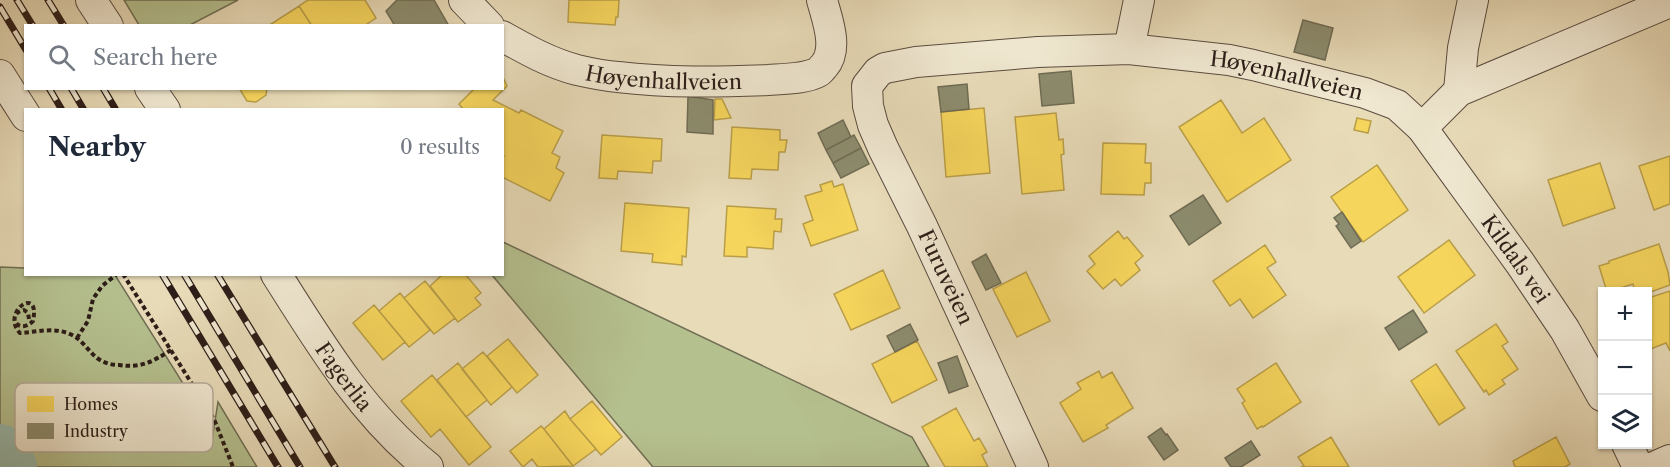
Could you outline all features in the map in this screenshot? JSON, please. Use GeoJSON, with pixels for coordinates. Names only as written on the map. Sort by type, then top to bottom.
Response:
{"type":"FeatureCollection","features":[{"type":"Feature","properties":{"kind":"street"},"geometry":{"type":"LineString","coordinates":[[91,0],[107,24]]}},
{"type":"Feature","properties":{"kind":"street"},"geometry":{"type":"LineString","coordinates":[[464,0],[487,24]]}},
{"type":"Feature","properties":{"kind":"street","name":"Høyenhallveien"},"geometry":{"type":"LineString","coordinates":[[504,37],[560,65],[580,71],[624,78],[724,82],[785,79],[817,73],[827,62],[831,49],[830,33],[822,0]]}},
{"type":"Feature","properties":{"kind":"street"},"geometry":{"type":"LineString","coordinates":[[1129,49],[1139,0]]}},
{"type":"Feature","properties":{"kind":"street"},"geometry":{"type":"LineString","coordinates":[[1459,91],[1463,48],[1473,0]]}},
{"type":"Feature","properties":{"kind":"street"},"geometry":{"type":"LineString","coordinates":[[1422,128],[1459,91],[1670,2]]}},
{"type":"Feature","properties":{"kind":"street","name":"Høyenhallveien"},"geometry":{"type":"LineString","coordinates":[[867,86],[878,72],[885,68],[916,62],[1038,52],[1129,49],[1237,61],[1365,93],[1397,105],[1422,128]]}},
{"type":"Feature","properties":{"kind":"street"},"geometry":{"type":"LineString","coordinates":[[0,75],[24,114]]}},
{"type":"Feature","properties":{"kind":"street","name":"Furuveien"},"geometry":{"type":"LineString","coordinates":[[867,86],[870,116],[883,148],[922,226],[1033,467]]}},
{"type":"Feature","properties":{"kind":"street"},"geometry":{"type":"LineString","coordinates":[[151,90],[164,108]]}},
{"type":"Feature","properties":{"kind":"street","name":"Kildals vei"},"geometry":{"type":"LineString","coordinates":[[1422,128],[1565,330],[1601,395]]}},
{"type":"Feature","properties":{"kind":"street","name":"Fagerlia"},"geometry":{"type":"LineString","coordinates":[[277,276],[357,396],[411,454],[428,467]]}},
{"type":"Feature","properties":{"kind":"street"},"geometry":{"type":"LineString","coordinates":[[1629,449],[1638,467]]}},
{"type":"Feature","properties":{"kind":"street"},"geometry":{"type":"LineString","coordinates":[[1653,467],[1670,460]]}},
{"type":"Feature","properties":{"kind":"path"},"geometry":{"type":"LineString","coordinates":[[77,338],[88,321],[93,299],[102,286],[114,276]]}},
{"type":"Feature","properties":{"kind":"path"},"geometry":{"type":"LineString","coordinates":[[124,276],[192,383]]}},
{"type":"Feature","properties":{"kind":"path"},"geometry":{"type":"LineString","coordinates":[[14,306],[21,302],[26,303],[34,312],[33,321],[28,326],[17,324],[15,316],[19,310],[26,311],[29,319]]}},
{"type":"Feature","properties":{"kind":"path"},"geometry":{"type":"LineString","coordinates":[[10,326],[20,333],[59,331],[72,334],[84,343],[97,358],[109,364],[140,366],[171,350]]}},
{"type":"Feature","properties":{"kind":"path"},"geometry":{"type":"LineString","coordinates":[[213,417],[233,467]]}},
{"type":"Feature","properties":{"kind":"green space"},"geometry":{"type":"Polygon","coordinates":[[[124,0],[238,0],[192,24],[138,24],[124,0]]]}},
{"type":"Feature","properties":{"kind":"green space"},"geometry":{"type":"Polygon","coordinates":[[[504,242],[912,437],[929,467],[653,467],[493,276],[504,276],[504,242]]]}},
{"type":"Feature","properties":{"kind":"green space"},"geometry":{"type":"Polygon","coordinates":[[[0,267],[24,268],[24,276],[116,276],[183,383],[15,383],[15,452],[213,452],[213,434],[218,402],[257,467],[0,467],[0,267]]]}},
{"type":"Feature","properties":{"kind":"building: Homes"},"geometry":{"type":"Polygon","coordinates":[[[308,0],[365,0],[376,18],[367,24],[311,24],[299,6],[308,0]]]}},
{"type":"Feature","properties":{"kind":"building: Homes"},"geometry":{"type":"Polygon","coordinates":[[[569,0],[619,0],[615,25],[568,22],[569,0]]]}},
{"type":"Feature","properties":{"kind":"building: Homes"},"geometry":{"type":"Polygon","coordinates":[[[299,6],[311,24],[271,24],[299,6]]]}},
{"type":"Feature","properties":{"kind":"building: Homes"},"geometry":{"type":"Polygon","coordinates":[[[240,90],[267,90],[266,95],[256,102],[247,101],[240,90]]]}},
{"type":"Feature","properties":{"kind":"building: Homes"},"geometry":{"type":"Polygon","coordinates":[[[473,90],[503,90],[493,100],[519,113],[521,110],[563,131],[552,153],[560,157],[556,168],[564,173],[550,201],[504,178],[504,108],[462,108],[459,104],[473,90]]]}},
{"type":"Feature","properties":{"kind":"building: Homes"},"geometry":{"type":"Polygon","coordinates":[[[715,99],[722,99],[731,118],[714,120],[715,99]]]}},
{"type":"Feature","properties":{"kind":"building: Homes"},"geometry":{"type":"Polygon","coordinates":[[[1221,100],[1242,133],[1264,118],[1291,160],[1227,202],[1179,127],[1221,100]]]}},
{"type":"Feature","properties":{"kind":"building: Homes"},"geometry":{"type":"Polygon","coordinates":[[[984,108],[990,173],[946,177],[941,112],[984,108]]]}},
{"type":"Feature","properties":{"kind":"building: Homes"},"geometry":{"type":"Polygon","coordinates":[[[1056,113],[1059,140],[1063,139],[1064,154],[1061,155],[1064,190],[1022,194],[1015,117],[1056,113]]]}},
{"type":"Feature","properties":{"kind":"building: Homes"},"geometry":{"type":"Polygon","coordinates":[[[1357,118],[1371,121],[1368,133],[1354,130],[1357,118]]]}},
{"type":"Feature","properties":{"kind":"building: Homes"},"geometry":{"type":"Polygon","coordinates":[[[732,127],[780,130],[780,140],[787,140],[785,152],[779,152],[778,170],[752,169],[751,179],[729,178],[732,127]]]}},
{"type":"Feature","properties":{"kind":"building: Homes"},"geometry":{"type":"Polygon","coordinates":[[[602,135],[662,139],[661,161],[653,161],[652,173],[618,171],[617,179],[599,178],[602,135]]]}},
{"type":"Feature","properties":{"kind":"building: Homes"},"geometry":{"type":"Polygon","coordinates":[[[1103,143],[1146,144],[1145,163],[1151,163],[1151,183],[1145,183],[1144,195],[1101,194],[1103,143]]]}},
{"type":"Feature","properties":{"kind":"building: Homes"},"geometry":{"type":"Polygon","coordinates":[[[1670,156],[1670,204],[1654,210],[1639,166],[1670,156]]]}},
{"type":"Feature","properties":{"kind":"building: Homes"},"geometry":{"type":"Polygon","coordinates":[[[1600,163],[1615,208],[1563,226],[1548,180],[1600,163]]]}},
{"type":"Feature","properties":{"kind":"building: Homes"},"geometry":{"type":"Polygon","coordinates":[[[1377,165],[1408,210],[1363,242],[1331,197],[1377,165]]]}},
{"type":"Feature","properties":{"kind":"building: Homes"},"geometry":{"type":"Polygon","coordinates":[[[832,181],[834,187],[843,184],[858,230],[811,246],[803,224],[813,220],[805,196],[822,191],[820,185],[832,181]]]}},
{"type":"Feature","properties":{"kind":"building: Homes"},"geometry":{"type":"Polygon","coordinates":[[[625,203],[689,208],[686,257],[682,256],[682,265],[652,262],[653,254],[621,251],[625,203]]]}},
{"type":"Feature","properties":{"kind":"building: Homes"},"geometry":{"type":"Polygon","coordinates":[[[727,206],[776,209],[775,219],[782,219],[781,232],[774,231],[773,249],[747,247],[747,257],[724,256],[727,206]]]}},
{"type":"Feature","properties":{"kind":"building: Homes"},"geometry":{"type":"Polygon","coordinates":[[[1118,231],[1124,239],[1127,237],[1143,256],[1135,263],[1140,270],[1121,286],[1115,279],[1103,289],[1087,271],[1095,264],[1089,256],[1118,231]]]}},
{"type":"Feature","properties":{"kind":"building: Homes"},"geometry":{"type":"Polygon","coordinates":[[[1449,240],[1475,275],[1424,313],[1398,277],[1449,240]]]}},
{"type":"Feature","properties":{"kind":"building: Homes"},"geometry":{"type":"Polygon","coordinates":[[[1659,244],[1670,285],[1652,292],[1652,287],[1634,287],[1633,284],[1623,287],[1605,287],[1599,266],[1659,244]]]}},
{"type":"Feature","properties":{"kind":"building: Homes"},"geometry":{"type":"Polygon","coordinates":[[[1265,245],[1276,262],[1267,268],[1286,295],[1253,318],[1240,299],[1230,306],[1213,281],[1265,245]]]}},
{"type":"Feature","properties":{"kind":"building: Homes"},"geometry":{"type":"Polygon","coordinates":[[[883,270],[900,308],[851,330],[834,294],[883,270]]]}},
{"type":"Feature","properties":{"kind":"building: Homes"},"geometry":{"type":"Polygon","coordinates":[[[1026,272],[1050,321],[1017,337],[993,289],[1026,272]]]}},
{"type":"Feature","properties":{"kind":"building: Homes"},"geometry":{"type":"Polygon","coordinates":[[[441,276],[467,276],[481,293],[475,298],[481,305],[458,322],[430,286],[441,276]]]}},
{"type":"Feature","properties":{"kind":"building: Homes"},"geometry":{"type":"Polygon","coordinates":[[[425,281],[455,318],[434,334],[404,298],[425,281]]]}},
{"type":"Feature","properties":{"kind":"building: Homes"},"geometry":{"type":"Polygon","coordinates":[[[1670,291],[1670,351],[1666,343],[1652,348],[1652,297],[1670,291]]]}},
{"type":"Feature","properties":{"kind":"building: Homes"},"geometry":{"type":"Polygon","coordinates":[[[400,293],[430,330],[409,347],[379,311],[400,293]]]}},
{"type":"Feature","properties":{"kind":"building: Homes"},"geometry":{"type":"Polygon","coordinates":[[[374,305],[405,342],[383,360],[353,323],[374,305]]]}},
{"type":"Feature","properties":{"kind":"building: Homes"},"geometry":{"type":"Polygon","coordinates":[[[1496,324],[1508,342],[1502,346],[1518,369],[1502,380],[1505,384],[1489,395],[1486,390],[1484,392],[1456,351],[1496,324]]]}},
{"type":"Feature","properties":{"kind":"building: Homes"},"geometry":{"type":"Polygon","coordinates":[[[508,339],[538,375],[517,393],[487,356],[508,339]]]}},
{"type":"Feature","properties":{"kind":"building: Homes"},"geometry":{"type":"Polygon","coordinates":[[[917,341],[937,380],[892,403],[872,364],[917,341]]]}},
{"type":"Feature","properties":{"kind":"building: Homes"},"geometry":{"type":"Polygon","coordinates":[[[483,352],[512,387],[491,405],[462,369],[483,352]]]}},
{"type":"Feature","properties":{"kind":"building: Homes"},"geometry":{"type":"Polygon","coordinates":[[[458,363],[487,400],[466,417],[437,380],[458,363]]]}},
{"type":"Feature","properties":{"kind":"building: Homes"},"geometry":{"type":"Polygon","coordinates":[[[1276,363],[1301,402],[1257,429],[1237,389],[1276,363]]]}},
{"type":"Feature","properties":{"kind":"building: Homes"},"geometry":{"type":"Polygon","coordinates":[[[1436,364],[1465,408],[1439,425],[1411,381],[1436,364]]]}},
{"type":"Feature","properties":{"kind":"building: Homes"},"geometry":{"type":"Polygon","coordinates":[[[1099,371],[1102,378],[1112,372],[1133,408],[1106,425],[1108,428],[1083,442],[1060,403],[1081,389],[1077,383],[1099,371]]]}},
{"type":"Feature","properties":{"kind":"building: Homes"},"geometry":{"type":"Polygon","coordinates":[[[432,375],[491,447],[469,465],[440,429],[431,437],[401,401],[432,375]]]}},
{"type":"Feature","properties":{"kind":"building: Homes"},"geometry":{"type":"Polygon","coordinates":[[[592,401],[622,437],[601,455],[570,419],[592,401]]]}},
{"type":"Feature","properties":{"kind":"building: Homes"},"geometry":{"type":"Polygon","coordinates":[[[956,408],[974,441],[979,438],[987,452],[982,455],[988,467],[945,467],[922,427],[956,408]]]}},
{"type":"Feature","properties":{"kind":"building: Homes"},"geometry":{"type":"Polygon","coordinates":[[[565,411],[596,449],[573,466],[544,429],[565,411]]]}},
{"type":"Feature","properties":{"kind":"building: Homes"},"geometry":{"type":"Polygon","coordinates":[[[541,426],[573,466],[538,467],[532,459],[523,467],[510,451],[541,426]]]}},
{"type":"Feature","properties":{"kind":"building: Homes"},"geometry":{"type":"Polygon","coordinates":[[[1331,437],[1349,467],[1301,467],[1304,466],[1298,457],[1331,437]]]}},
{"type":"Feature","properties":{"kind":"building: Homes"},"geometry":{"type":"Polygon","coordinates":[[[1556,437],[1570,464],[1565,467],[1515,467],[1513,461],[1556,437]]]}},
{"type":"Feature","properties":{"kind":"building: Industry"},"geometry":{"type":"Polygon","coordinates":[[[397,0],[434,0],[448,24],[394,24],[386,11],[397,0]]]}},
{"type":"Feature","properties":{"kind":"building: Industry"},"geometry":{"type":"Polygon","coordinates":[[[1303,20],[1333,28],[1325,60],[1294,52],[1303,20]]]}},
{"type":"Feature","properties":{"kind":"building: Industry"},"geometry":{"type":"Polygon","coordinates":[[[1071,71],[1074,103],[1042,106],[1039,74],[1071,71]]]}},
{"type":"Feature","properties":{"kind":"building: Industry"},"geometry":{"type":"Polygon","coordinates":[[[967,84],[969,109],[941,112],[938,87],[967,84]]]}},
{"type":"Feature","properties":{"kind":"building: Industry"},"geometry":{"type":"Polygon","coordinates":[[[688,96],[713,100],[713,134],[687,132],[688,96]]]}},
{"type":"Feature","properties":{"kind":"building: Industry"},"geometry":{"type":"Polygon","coordinates":[[[843,120],[851,137],[826,150],[818,133],[843,120]]]}},
{"type":"Feature","properties":{"kind":"building: Industry"},"geometry":{"type":"Polygon","coordinates":[[[854,135],[861,148],[833,163],[826,150],[854,135]]]}},
{"type":"Feature","properties":{"kind":"building: Industry"},"geometry":{"type":"Polygon","coordinates":[[[861,148],[869,164],[841,178],[833,163],[861,148]]]}},
{"type":"Feature","properties":{"kind":"building: Industry"},"geometry":{"type":"Polygon","coordinates":[[[1203,195],[1221,223],[1189,245],[1170,216],[1203,195]]]}},
{"type":"Feature","properties":{"kind":"building: Industry"},"geometry":{"type":"Polygon","coordinates":[[[1342,212],[1361,241],[1351,248],[1336,226],[1339,224],[1334,218],[1342,212]]]}},
{"type":"Feature","properties":{"kind":"building: Industry"},"geometry":{"type":"Polygon","coordinates":[[[986,254],[1001,283],[986,290],[972,262],[986,254]]]}},
{"type":"Feature","properties":{"kind":"building: Industry"},"geometry":{"type":"Polygon","coordinates":[[[1413,310],[1427,332],[1399,350],[1385,328],[1413,310]]]}},
{"type":"Feature","properties":{"kind":"building: Industry"},"geometry":{"type":"Polygon","coordinates":[[[910,324],[918,340],[895,352],[887,336],[910,324]]]}},
{"type":"Feature","properties":{"kind":"building: Industry"},"geometry":{"type":"Polygon","coordinates":[[[957,356],[968,386],[949,393],[938,363],[957,356]]]}},
{"type":"Feature","properties":{"kind":"building: Industry"},"geometry":{"type":"Polygon","coordinates":[[[1161,428],[1178,450],[1164,460],[1148,437],[1161,428]]]}},
{"type":"Feature","properties":{"kind":"building: Industry"},"geometry":{"type":"Polygon","coordinates":[[[1251,441],[1260,455],[1241,467],[1231,467],[1225,458],[1251,441]]]}},
{"type":"Feature","properties":{"kind":"waterway"},"geometry":{"type":"LineString","coordinates":[[0,451],[10,467]]}},
{"type":"Feature","properties":{"kind":"railway"},"geometry":{"type":"LineString","coordinates":[[17,0],[32,24]]}},
{"type":"Feature","properties":{"kind":"railway"},"geometry":{"type":"LineString","coordinates":[[48,0],[63,24]]}},
{"type":"Feature","properties":{"kind":"railway"},"geometry":{"type":"LineString","coordinates":[[0,7],[24,47]]}},
{"type":"Feature","properties":{"kind":"railway"},"geometry":{"type":"LineString","coordinates":[[50,90],[61,108]]}},
{"type":"Feature","properties":{"kind":"railway"},"geometry":{"type":"LineString","coordinates":[[72,90],[83,108]]}},
{"type":"Feature","properties":{"kind":"railway"},"geometry":{"type":"LineString","coordinates":[[104,90],[115,108]]}},
{"type":"Feature","properties":{"kind":"railway"},"geometry":{"type":"LineString","coordinates":[[163,276],[278,467]]}},
{"type":"Feature","properties":{"kind":"railway"},"geometry":{"type":"LineString","coordinates":[[185,276],[300,467]]}},
{"type":"Feature","properties":{"kind":"railway"},"geometry":{"type":"LineString","coordinates":[[218,276],[335,467]]}}]}
